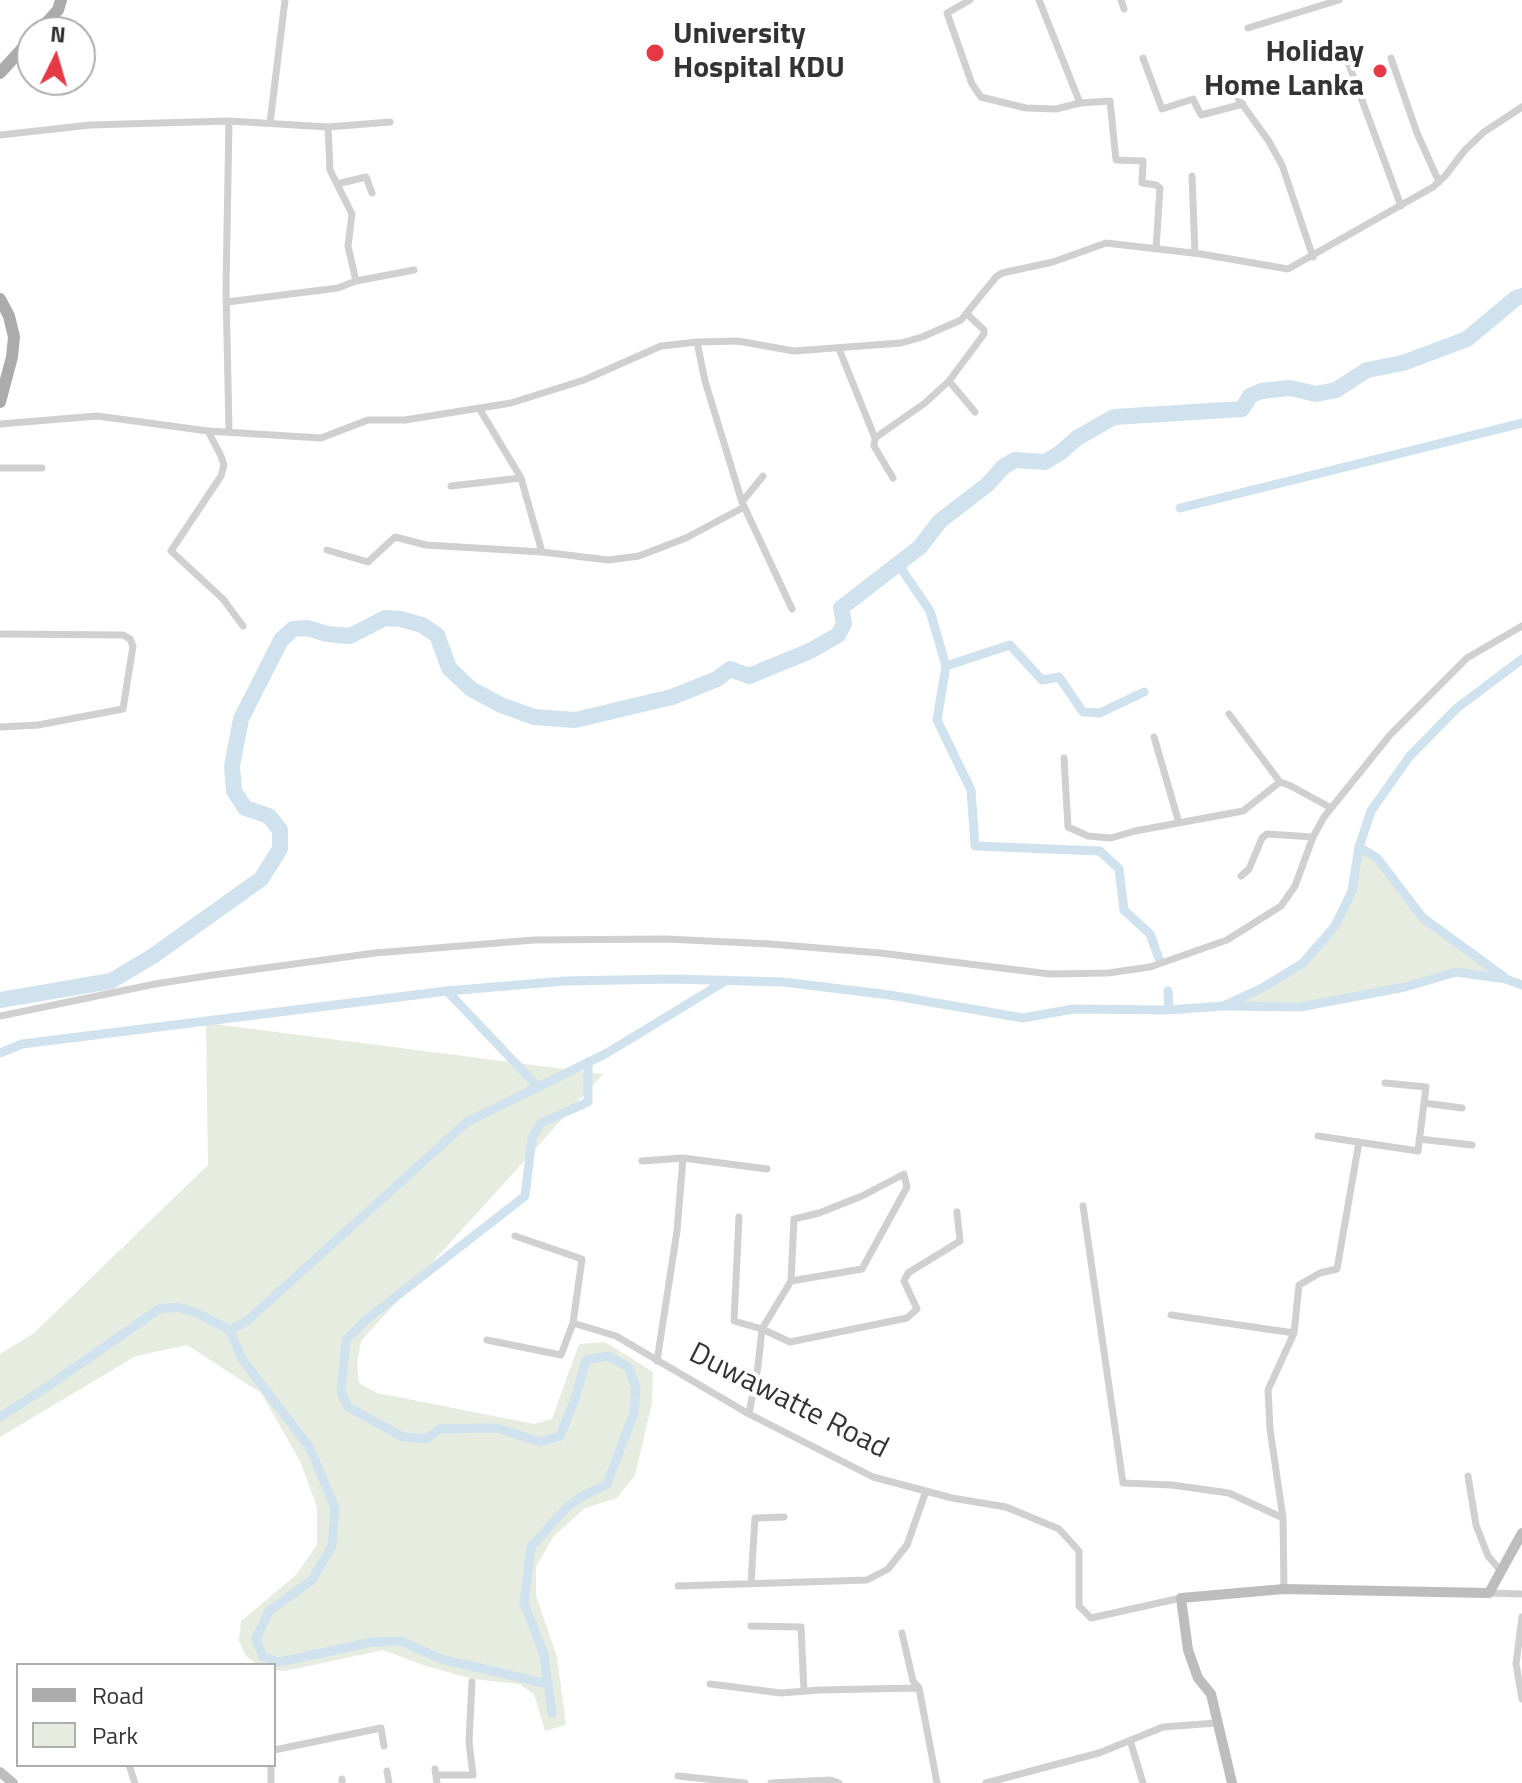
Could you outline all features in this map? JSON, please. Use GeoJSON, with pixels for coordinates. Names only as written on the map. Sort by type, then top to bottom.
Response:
{"type":"FeatureCollection","features":[{"type":"Feature","properties":{"kind":"main road"},"geometry":{"type":"LineString","coordinates":[[0,73],[16,56]]}},
{"type":"Feature","properties":{"kind":"main road"},"geometry":{"type":"LineString","coordinates":[[1,301],[12,324],[14,337],[12,357],[1,393]]}},
{"type":"Feature","properties":{"kind":"street"},"geometry":{"type":"LineString","coordinates":[[270,123],[285,0]]}},
{"type":"Feature","properties":{"kind":"street"},"geometry":{"type":"LineString","coordinates":[[970,0],[947,13],[972,84],[981,97],[1026,108],[1056,109],[1080,103],[1110,101],[1116,160],[1143,161],[1142,183],[1160,188],[1156,249]]}},
{"type":"Feature","properties":{"kind":"street"},"geometry":{"type":"LineString","coordinates":[[1039,0],[1080,103]]}},
{"type":"Feature","properties":{"kind":"street"},"geometry":{"type":"LineString","coordinates":[[1248,28],[1339,0]]}},
{"type":"Feature","properties":{"kind":"street"},"geometry":{"type":"LineString","coordinates":[[1345,54],[1401,206]]}},
{"type":"Feature","properties":{"kind":"street"},"geometry":{"type":"LineString","coordinates":[[1143,58],[1162,109],[1193,99],[1201,115],[1240,100],[1282,165],[1313,257]]}},
{"type":"Feature","properties":{"kind":"street"},"geometry":{"type":"LineString","coordinates":[[1391,58],[1417,133],[1439,182]]}},
{"type":"Feature","properties":{"kind":"street"},"geometry":{"type":"LineString","coordinates":[[0,424],[97,416],[208,431],[321,438],[368,420],[405,420],[511,403],[584,380],[661,346],[738,341],[794,351],[912,340],[945,328],[968,315],[990,284],[1002,273],[1053,262],[1106,243],[1195,253],[1279,269],[1297,266],[1439,182],[1484,132],[1522,107]]}},
{"type":"Feature","properties":{"kind":"street"},"geometry":{"type":"LineString","coordinates":[[229,121],[229,432]]}},
{"type":"Feature","properties":{"kind":"street"},"geometry":{"type":"LineString","coordinates":[[0,135],[90,125],[229,121],[328,127],[390,122]]}},
{"type":"Feature","properties":{"kind":"street"},"geometry":{"type":"LineString","coordinates":[[328,127],[330,170],[352,214],[348,246],[356,281]]}},
{"type":"Feature","properties":{"kind":"street"},"geometry":{"type":"LineString","coordinates":[[1192,176],[1195,253]]}},
{"type":"Feature","properties":{"kind":"street"},"geometry":{"type":"LineString","coordinates":[[337,184],[366,177],[372,193]]}},
{"type":"Feature","properties":{"kind":"street"},"geometry":{"type":"LineString","coordinates":[[227,302],[338,288],[356,281],[414,270]]}},
{"type":"Feature","properties":{"kind":"street"},"geometry":{"type":"LineString","coordinates":[[875,438],[925,403],[949,381],[984,334],[984,330],[968,315]]}},
{"type":"Feature","properties":{"kind":"street"},"geometry":{"type":"LineString","coordinates":[[697,342],[705,381],[743,505],[792,609]]}},
{"type":"Feature","properties":{"kind":"street"},"geometry":{"type":"LineString","coordinates":[[839,349],[875,438],[874,446],[893,478]]}},
{"type":"Feature","properties":{"kind":"street"},"geometry":{"type":"LineString","coordinates":[[949,381],[975,412]]}},
{"type":"Feature","properties":{"kind":"street"},"geometry":{"type":"LineString","coordinates":[[479,408],[521,478],[542,552]]}},
{"type":"Feature","properties":{"kind":"street"},"geometry":{"type":"LineString","coordinates":[[208,431],[224,465],[221,476],[171,551],[223,599],[243,626]]}},
{"type":"Feature","properties":{"kind":"street"},"geometry":{"type":"LineString","coordinates":[[0,468],[42,468]]}},
{"type":"Feature","properties":{"kind":"street"},"geometry":{"type":"LineString","coordinates":[[327,550],[368,562],[395,537],[426,545],[542,552],[608,560],[639,556],[686,538],[743,505],[763,476]]}},
{"type":"Feature","properties":{"kind":"street"},"geometry":{"type":"LineString","coordinates":[[451,486],[521,478]]}},
{"type":"Feature","properties":{"kind":"street"},"geometry":{"type":"LineString","coordinates":[[0,1016],[206,976],[375,953],[534,940],[746,942],[880,953],[1050,974],[1108,973],[1150,967],[1227,940],[1281,906],[1295,886],[1313,837],[1331,808],[1390,735],[1467,658],[1522,626]]}},
{"type":"Feature","properties":{"kind":"street"},"geometry":{"type":"LineString","coordinates":[[0,634],[123,635],[130,639],[133,646],[123,709],[38,725],[0,727]]}},
{"type":"Feature","properties":{"kind":"street"},"geometry":{"type":"LineString","coordinates":[[1229,714],[1280,782],[1331,808]]}},
{"type":"Feature","properties":{"kind":"street"},"geometry":{"type":"LineString","coordinates":[[1154,737],[1179,823]]}},
{"type":"Feature","properties":{"kind":"street"},"geometry":{"type":"LineString","coordinates":[[1064,758],[1068,827],[1088,836],[1111,838],[1243,811],[1280,782]]}},
{"type":"Feature","properties":{"kind":"street"},"geometry":{"type":"LineString","coordinates":[[1241,876],[1249,869],[1262,838],[1267,834],[1313,837]]}},
{"type":"Feature","properties":{"kind":"street"},"geometry":{"type":"LineString","coordinates":[[1318,1136],[1418,1151],[1426,1087],[1385,1083]]}},
{"type":"Feature","properties":{"kind":"street"},"geometry":{"type":"LineString","coordinates":[[1424,1103],[1462,1108]]}},
{"type":"Feature","properties":{"kind":"street"},"geometry":{"type":"LineString","coordinates":[[1419,1139],[1472,1145]]}},
{"type":"Feature","properties":{"kind":"street"},"geometry":{"type":"LineString","coordinates":[[1284,1589],[1283,1518],[1270,1429],[1268,1390],[1294,1333],[1299,1285],[1320,1273],[1337,1269],[1359,1142]]}},
{"type":"Feature","properties":{"kind":"street"},"geometry":{"type":"LineString","coordinates":[[642,1161],[683,1158],[767,1169]]}},
{"type":"Feature","properties":{"kind":"street"},"geometry":{"type":"LineString","coordinates":[[657,1361],[677,1231],[683,1158]]}},
{"type":"Feature","properties":{"kind":"street"},"geometry":{"type":"LineString","coordinates":[[749,1414],[762,1329],[791,1281],[794,1219],[862,1196],[904,1174],[907,1187],[862,1269],[791,1281]]}},
{"type":"Feature","properties":{"kind":"street"},"geometry":{"type":"LineString","coordinates":[[1083,1206],[1123,1483],[1172,1485],[1229,1493],[1283,1518]]}},
{"type":"Feature","properties":{"kind":"street"},"geometry":{"type":"LineString","coordinates":[[739,1217],[734,1321],[790,1342],[907,1318],[917,1309],[904,1281],[908,1273],[960,1241],[957,1212]]}},
{"type":"Feature","properties":{"kind":"street"},"geometry":{"type":"LineString","coordinates":[[487,1340],[561,1355],[573,1323],[582,1259],[515,1236]]}},
{"type":"Feature","properties":{"kind":"street"},"geometry":{"type":"LineString","coordinates":[[1171,1315],[1294,1333]]}},
{"type":"Feature","properties":{"kind":"street","name":"Duwawatte Road"},"geometry":{"type":"LineString","coordinates":[[573,1323],[616,1336],[749,1414],[873,1477],[1006,1507],[1059,1529],[1079,1551],[1079,1606],[1091,1618],[1181,1598],[1284,1589],[1489,1593]]}},
{"type":"Feature","properties":{"kind":"street"},"geometry":{"type":"LineString","coordinates":[[1468,1476],[1476,1525],[1488,1556],[1501,1571]]}},
{"type":"Feature","properties":{"kind":"street"},"geometry":{"type":"LineString","coordinates":[[678,1586],[867,1580],[888,1569],[907,1545],[926,1491]]}},
{"type":"Feature","properties":{"kind":"street"},"geometry":{"type":"LineString","coordinates":[[751,1584],[755,1518],[784,1517]]}},
{"type":"Feature","properties":{"kind":"street"},"geometry":{"type":"LineString","coordinates":[[1522,1533],[1489,1593],[1522,1594]]}},
{"type":"Feature","properties":{"kind":"street"},"geometry":{"type":"LineString","coordinates":[[1181,1598],[1188,1650],[1198,1678],[1211,1694],[1232,1783]]}},
{"type":"Feature","properties":{"kind":"street"},"geometry":{"type":"LineString","coordinates":[[1521,1694],[1516,1664],[1522,1617]]}},
{"type":"Feature","properties":{"kind":"street"},"geometry":{"type":"LineString","coordinates":[[751,1626],[801,1627],[804,1691]]}},
{"type":"Feature","properties":{"kind":"street"},"geometry":{"type":"LineString","coordinates":[[902,1633],[913,1681],[919,1688],[937,1783]]}},
{"type":"Feature","properties":{"kind":"street"},"geometry":{"type":"LineString","coordinates":[[436,1776],[473,1775],[469,1742],[472,1682]]}},
{"type":"Feature","properties":{"kind":"street"},"geometry":{"type":"LineString","coordinates":[[710,1684],[781,1693],[919,1688]]}},
{"type":"Feature","properties":{"kind":"street"},"geometry":{"type":"LineString","coordinates":[[986,1783],[1099,1753],[1163,1727],[1216,1723]]}},
{"type":"Feature","properties":{"kind":"street"},"geometry":{"type":"LineString","coordinates":[[276,1750],[381,1728],[384,1746]]}},
{"type":"Feature","properties":{"kind":"street"},"geometry":{"type":"LineString","coordinates":[[1130,1740],[1143,1783]]}},
{"type":"Feature","properties":{"kind":"street"},"geometry":{"type":"LineString","coordinates":[[387,1771],[389,1783]]}},
{"type":"Feature","properties":{"kind":"street"},"geometry":{"type":"LineString","coordinates":[[0,1772],[13,1783]]}},
{"type":"Feature","properties":{"kind":"street"},"geometry":{"type":"LineString","coordinates":[[678,1776],[745,1783]]}},
{"type":"Feature","properties":{"kind":"street"},"geometry":{"type":"LineString","coordinates":[[771,1783],[830,1780],[839,1783]]}},
{"type":"Feature","properties":{"kind":"green space"},"geometry":{"type":"Polygon","coordinates":[[[1361,851],[1376,862],[1421,920],[1492,973],[1458,969],[1300,1004],[1240,1003],[1306,965],[1337,928],[1354,893],[1361,851]]]}},
{"type":"Feature","properties":{"kind":"green space"},"geometry":{"type":"Polygon","coordinates":[[[206,1023],[603,1074],[361,1341],[357,1364],[359,1383],[377,1393],[534,1424],[552,1419],[579,1344],[605,1342],[653,1372],[652,1403],[635,1475],[617,1498],[585,1508],[553,1537],[536,1567],[536,1596],[557,1657],[566,1725],[545,1731],[534,1694],[519,1684],[473,1679],[383,1650],[285,1671],[276,1670],[276,1663],[255,1663],[246,1656],[239,1641],[241,1621],[296,1575],[317,1545],[317,1507],[300,1461],[261,1393],[187,1345],[136,1356],[0,1437],[0,1354],[34,1333],[208,1165],[206,1023]]]}},
{"type":"Feature","properties":{"kind":"waterway"},"geometry":{"type":"LineString","coordinates":[[0,1000],[111,981],[153,956],[261,879],[280,849],[280,830],[269,816],[245,808],[234,791],[232,766],[241,719],[281,640],[293,629],[307,628],[350,636],[385,618],[422,625],[437,635],[449,668],[471,689],[501,705],[534,717],[575,720],[672,697],[717,679],[730,669],[749,676],[810,651],[838,635],[844,624],[841,608],[920,547],[940,521],[1015,460],[1045,462],[1077,438],[1114,417],[1242,409],[1250,396],[1261,391],[1290,388],[1316,394],[1336,390],[1367,370],[1403,363],[1467,339],[1522,296]]}},
{"type":"Feature","properties":{"kind":"waterway"},"geometry":{"type":"LineString","coordinates":[[1180,508],[1522,423]]}},
{"type":"Feature","properties":{"kind":"waterway"},"geometry":{"type":"LineString","coordinates":[[898,564],[930,611],[946,666],[937,720],[971,790],[975,846],[1100,851],[1119,869],[1124,910],[1150,934],[1159,959]]}},
{"type":"Feature","properties":{"kind":"waterway"},"geometry":{"type":"LineString","coordinates":[[946,666],[1010,645],[1042,680],[1059,677],[1083,712],[1100,713],[1144,692]]}},
{"type":"Feature","properties":{"kind":"waterway"},"geometry":{"type":"LineString","coordinates":[[0,1053],[22,1044],[447,991],[565,981],[673,979],[783,982],[890,995],[1023,1018],[1073,1009],[1169,1010],[1223,1006],[1262,988],[1303,963],[1335,926],[1352,891],[1359,847],[1371,811],[1409,757],[1457,708],[1522,659]]}},
{"type":"Feature","properties":{"kind":"waterway"},"geometry":{"type":"LineString","coordinates":[[1359,847],[1377,858],[1423,918],[1504,977]]}},
{"type":"Feature","properties":{"kind":"waterway"},"geometry":{"type":"LineString","coordinates":[[1227,1006],[1300,1007],[1405,987],[1456,972],[1506,979],[1522,985]]}},
{"type":"Feature","properties":{"kind":"waterway"},"geometry":{"type":"LineString","coordinates":[[0,1417],[159,1309],[178,1307],[230,1330],[247,1321],[467,1122],[607,1053],[727,980]]}},
{"type":"Feature","properties":{"kind":"waterway"},"geometry":{"type":"LineString","coordinates":[[447,991],[538,1087]]}},
{"type":"Feature","properties":{"kind":"waterway"},"geometry":{"type":"LineString","coordinates":[[1168,991],[1169,1010]]}},
{"type":"Feature","properties":{"kind":"waterway"},"geometry":{"type":"LineString","coordinates":[[552,1713],[544,1655],[524,1603],[531,1547],[567,1507],[607,1484],[634,1413],[636,1387],[628,1367],[609,1356],[586,1360],[560,1436],[541,1442],[496,1428],[439,1429],[426,1439],[403,1437],[348,1407],[341,1392],[346,1340],[366,1320],[525,1196],[532,1138],[541,1123],[588,1102],[588,1062]]}},
{"type":"Feature","properties":{"kind":"waterway"},"geometry":{"type":"LineString","coordinates":[[230,1330],[242,1359],[310,1448],[335,1508],[332,1546],[312,1580],[269,1611],[256,1639],[263,1657],[280,1662],[372,1642],[401,1641],[441,1659],[548,1684]]}},
{"type":"Feature","properties":{"kind":"place","name":"University Hospital KDU"},"geometry":{"type":"Point","coordinates":[655,53]}},
{"type":"Feature","properties":{"kind":"place","name":"Holiday Home Lanka"},"geometry":{"type":"Point","coordinates":[1380,71]}}]}
